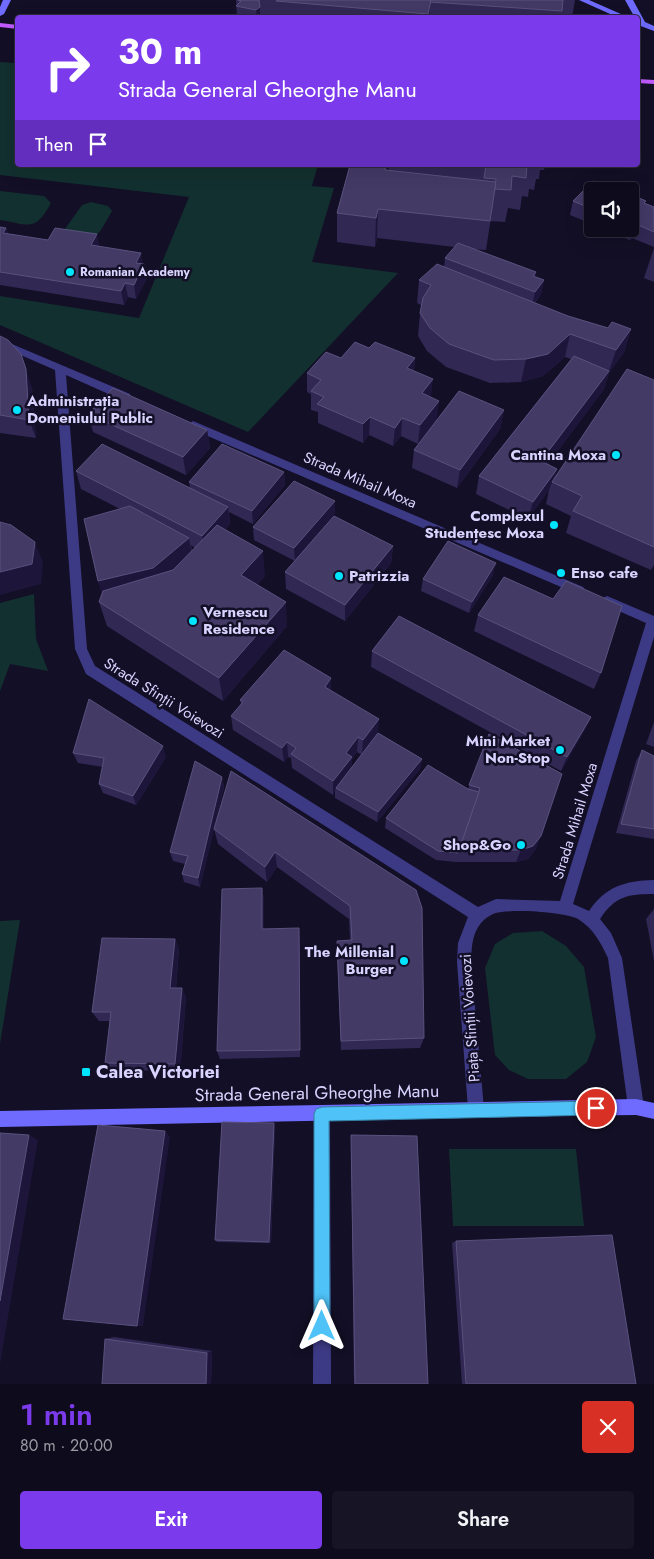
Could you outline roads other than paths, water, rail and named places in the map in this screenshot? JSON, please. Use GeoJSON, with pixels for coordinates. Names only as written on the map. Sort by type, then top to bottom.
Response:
{"type":"FeatureCollection","features":[{"type":"Feature","properties":{"kind":"main road"},"geometry":{"type":"LineString","coordinates":[[0,26],[15,27]]}},
{"type":"Feature","properties":{"kind":"main road"},"geometry":{"type":"LineString","coordinates":[[640,81],[654,82]]}},
{"type":"Feature","properties":{"kind":"street"},"geometry":{"type":"LineString","coordinates":[[0,14],[7,0]]}},
{"type":"Feature","properties":{"kind":"street"},"geometry":{"type":"LineString","coordinates":[[583,0],[620,15]]}},
{"type":"Feature","properties":{"kind":"street"},"geometry":{"type":"LineString","coordinates":[[628,0],[636,15]]}},
{"type":"Feature","properties":{"kind":"street"},"geometry":{"type":"LineString","coordinates":[[640,23],[654,30]]}},
{"type":"Feature","properties":{"kind":"street"},"geometry":{"type":"LineString","coordinates":[[0,342],[133,400]]}},
{"type":"Feature","properties":{"kind":"street","name":"Strada Sfinții Voievozi"},"geometry":{"type":"LineString","coordinates":[[60,369],[81,649],[90,670],[478,915]]}},
{"type":"Feature","properties":{"kind":"street","name":"Strada Mihail Moxa"},"geometry":{"type":"LineString","coordinates":[[179,419],[653,621],[564,907]]}},
{"type":"Feature","properties":{"kind":"street"},"geometry":{"type":"LineString","coordinates":[[591,919],[607,897],[618,891],[634,887],[654,887]]}},
{"type":"Feature","properties":{"kind":"street"},"geometry":{"type":"LineString","coordinates":[[478,915],[487,908],[496,906],[564,907],[591,919],[611,944],[615,958],[636,1107]]}},
{"type":"Feature","properties":{"kind":"street","name":"Piața Sfinții Voievozi"},"geometry":{"type":"LineString","coordinates":[[476,1109],[465,976],[467,934],[478,915]]}},
{"type":"Feature","properties":{"kind":"street","name":"Strada General Gheorghe Manu"},"geometry":{"type":"LineString","coordinates":[[0,1119],[636,1107],[654,1111]]}},
{"type":"Feature","properties":{"kind":"street"},"geometry":{"type":"LineString","coordinates":[[322,1114],[322,1384]]}},
{"type":"Feature","properties":{"kind":"place","name":"Romanian Academy"},"geometry":{"type":"Point","coordinates":[70,272]}},
{"type":"Feature","properties":{"kind":"place","name":"Administrația Domeniului Public"},"geometry":{"type":"Point","coordinates":[17,410]}},
{"type":"Feature","properties":{"kind":"place","name":"Cantina Moxa"},"geometry":{"type":"Point","coordinates":[616,455]}},
{"type":"Feature","properties":{"kind":"place","name":"Complexul Studențesc Moxa"},"geometry":{"type":"Point","coordinates":[554,525]}},
{"type":"Feature","properties":{"kind":"place","name":"Enso cafe"},"geometry":{"type":"Point","coordinates":[561,573]}},
{"type":"Feature","properties":{"kind":"place","name":"Patrizzia"},"geometry":{"type":"Point","coordinates":[339,576]}},
{"type":"Feature","properties":{"kind":"place","name":"Vernescu Residence"},"geometry":{"type":"Point","coordinates":[193,621]}},
{"type":"Feature","properties":{"kind":"place","name":"Mini Market Non-Stop"},"geometry":{"type":"Point","coordinates":[560,750]}},
{"type":"Feature","properties":{"kind":"place","name":"Shop&Go"},"geometry":{"type":"Point","coordinates":[521,845]}},
{"type":"Feature","properties":{"kind":"place","name":"The Millenial Burger"},"geometry":{"type":"Point","coordinates":[404,961]}},
{"type":"Feature","properties":{"kind":"place","name":"Calea Victoriei"},"geometry":{"type":"Point","coordinates":[86,1072]}}]}
